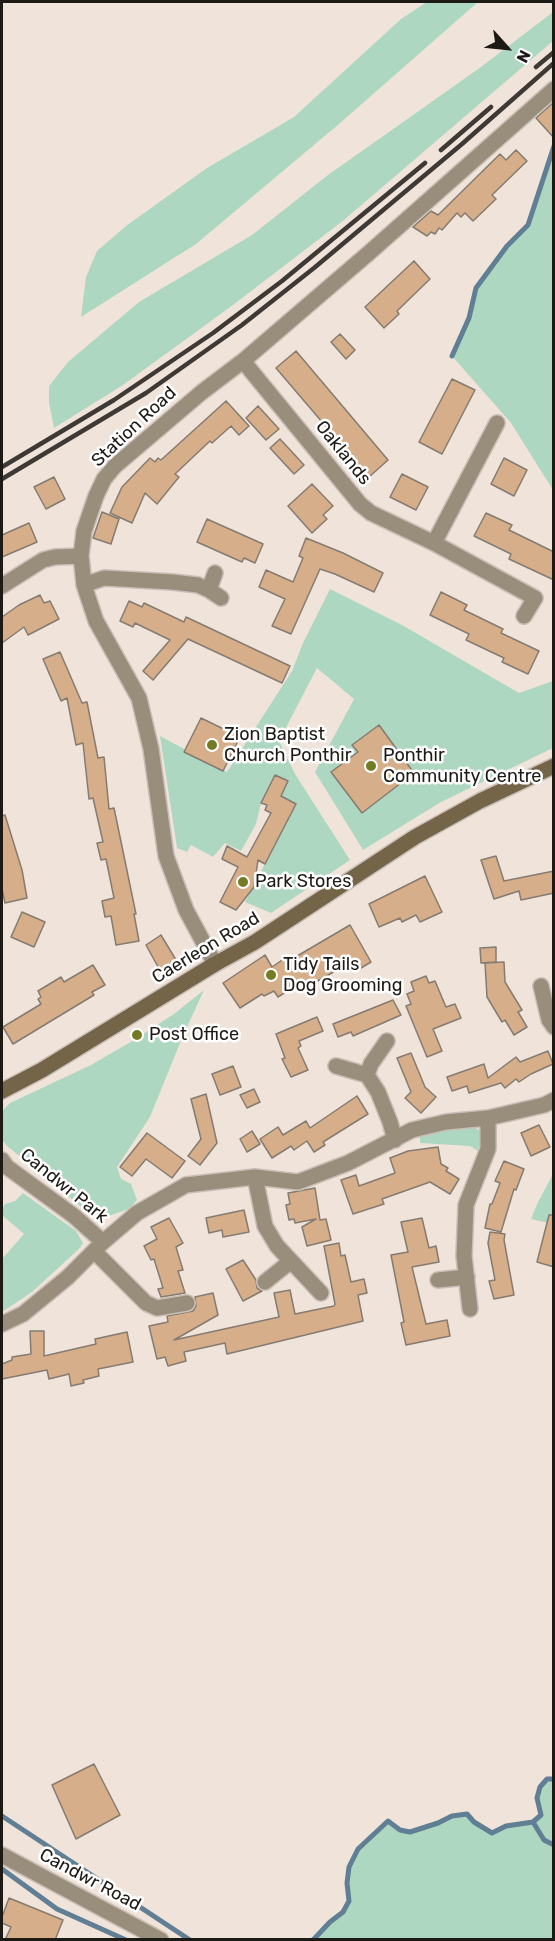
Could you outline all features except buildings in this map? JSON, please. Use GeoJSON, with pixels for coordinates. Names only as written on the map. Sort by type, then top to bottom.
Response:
{"type":"FeatureCollection","features":[{"type":"Feature","properties":{"kind":"main road","name":"Caerleon Road"},"geometry":{"type":"LineString","coordinates":[[2,1091],[42,1071],[285,923],[415,837],[480,801],[554,766]]}},
{"type":"Feature","properties":{"kind":"street","name":"Station Road"},"geometry":{"type":"LineString","coordinates":[[216,964],[186,910],[166,856],[151,749],[139,698],[96,621],[84,585],[81,556],[84,531],[104,479],[115,466],[202,392],[243,361],[370,252],[554,89]]}},
{"type":"Feature","properties":{"kind":"street","name":"Oaklands"},"geometry":{"type":"LineString","coordinates":[[243,361],[360,504],[371,513],[434,543],[535,598],[525,616]]}},
{"type":"Feature","properties":{"kind":"street"},"geometry":{"type":"LineString","coordinates":[[434,543],[497,423]]}},
{"type":"Feature","properties":{"kind":"street"},"geometry":{"type":"LineString","coordinates":[[2,585],[43,560],[81,556]]}},
{"type":"Feature","properties":{"kind":"street"},"geometry":{"type":"LineString","coordinates":[[84,585],[104,578],[113,578],[198,585],[215,594],[215,573]]}},
{"type":"Feature","properties":{"kind":"street"},"geometry":{"type":"LineString","coordinates":[[541,986],[550,1002],[549,1020],[554,1027]]}},
{"type":"Feature","properties":{"kind":"street"},"geometry":{"type":"LineString","coordinates":[[367,1076],[371,1064],[387,1041]]}},
{"type":"Feature","properties":{"kind":"street"},"geometry":{"type":"LineString","coordinates":[[336,1066],[367,1076],[378,1092],[395,1140]]}},
{"type":"Feature","properties":{"kind":"street","name":"Candwr Park"},"geometry":{"type":"LineString","coordinates":[[2,1324],[23,1314],[68,1277],[137,1213],[186,1185],[255,1177],[298,1182],[348,1163],[412,1130],[446,1122],[489,1118],[544,1105],[554,1100]]}},
{"type":"Feature","properties":{"kind":"street"},"geometry":{"type":"LineString","coordinates":[[470,1309],[464,1256],[466,1205],[488,1149],[489,1118]]}},
{"type":"Feature","properties":{"kind":"street","name":"Candwr Park"},"geometry":{"type":"LineString","coordinates":[[2,1160],[8,1167],[74,1216],[98,1247]]}},
{"type":"Feature","properties":{"kind":"street"},"geometry":{"type":"LineString","coordinates":[[255,1177],[265,1226],[277,1246],[321,1293]]}},
{"type":"Feature","properties":{"kind":"street"},"geometry":{"type":"LineString","coordinates":[[98,1247],[146,1303],[157,1308],[187,1303]]}},
{"type":"Feature","properties":{"kind":"street"},"geometry":{"type":"LineString","coordinates":[[265,1282],[291,1261]]}},
{"type":"Feature","properties":{"kind":"street"},"geometry":{"type":"LineString","coordinates":[[438,1280],[466,1277]]}},
{"type":"Feature","properties":{"kind":"street","name":"Candwr Road"},"geometry":{"type":"LineString","coordinates":[[2,1855],[160,1940]]}},
{"type":"Feature","properties":{"kind":"green space"},"geometry":{"type":"Polygon","coordinates":[[[427,2],[478,2],[339,124],[196,244],[81,317],[86,277],[97,251],[126,226],[207,168],[294,117],[401,19],[427,2]]]}},
{"type":"Feature","properties":{"kind":"green space"},"geometry":{"type":"Polygon","coordinates":[[[553,12],[553,41],[344,220],[123,385],[54,428],[49,403],[49,386],[68,362],[139,302],[252,235],[328,175],[481,67],[553,12]]]}},
{"type":"Feature","properties":{"kind":"green space"},"geometry":{"type":"Polygon","coordinates":[[[553,146],[553,490],[511,423],[452,356],[469,318],[476,288],[507,246],[528,225],[553,146]]]}},
{"type":"Feature","properties":{"kind":"green space"},"geometry":{"type":"Polygon","coordinates":[[[330,589],[402,625],[519,693],[553,681],[553,748],[441,802],[363,850],[315,772],[354,699],[317,668],[279,741],[295,774],[350,860],[271,913],[245,902],[296,804],[281,796],[288,781],[275,775],[261,803],[256,824],[241,851],[225,843],[213,857],[191,845],[187,852],[177,848],[160,736],[227,772],[292,671],[330,589]]]}},
{"type":"Feature","properties":{"kind":"green space"},"geometry":{"type":"Polygon","coordinates":[[[204,990],[150,1117],[117,1167],[121,1179],[131,1184],[137,1200],[129,1209],[97,1220],[6,1145],[2,1139],[2,1111],[10,1103],[91,1065],[134,1040],[174,1014],[204,990]]]}},
{"type":"Feature","properties":{"kind":"green space"},"geometry":{"type":"Polygon","coordinates":[[[472,1126],[479,1130],[481,1137],[478,1151],[470,1146],[420,1143],[420,1135],[438,1128],[472,1126]]]}},
{"type":"Feature","properties":{"kind":"green space"},"geometry":{"type":"Polygon","coordinates":[[[553,1174],[553,1224],[531,1219],[538,1202],[553,1174]]]}},
{"type":"Feature","properties":{"kind":"green space"},"geometry":{"type":"Polygon","coordinates":[[[23,1193],[76,1231],[83,1243],[32,1292],[2,1312],[2,1259],[24,1234],[2,1215],[2,1209],[5,1204],[15,1201],[23,1193]]]}},
{"type":"Feature","properties":{"kind":"green space"},"geometry":{"type":"Polygon","coordinates":[[[547,1779],[553,1779],[553,1939],[313,1939],[343,1912],[349,1901],[347,1883],[349,1867],[358,1849],[388,1821],[400,1830],[410,1832],[452,1816],[467,1814],[474,1822],[492,1833],[506,1826],[532,1822],[541,1815],[537,1798],[540,1787],[547,1779]]]}},
{"type":"Feature","properties":{"kind":"waterway"},"geometry":{"type":"LineString","coordinates":[[452,356],[469,318],[476,288],[507,246],[528,225],[554,146]]}},
{"type":"Feature","properties":{"kind":"waterway"},"geometry":{"type":"LineString","coordinates":[[313,1940],[343,1912],[349,1901],[347,1883],[349,1867],[358,1849],[388,1821],[400,1830],[410,1832],[452,1816],[467,1814],[474,1822],[492,1833],[506,1826],[533,1822],[541,1815],[537,1798],[540,1787],[547,1779],[554,1779]]}},
{"type":"Feature","properties":{"kind":"waterway"},"geometry":{"type":"LineString","coordinates":[[2,1816],[190,1940]]}},
{"type":"Feature","properties":{"kind":"waterway"},"geometry":{"type":"LineString","coordinates":[[533,1822],[544,1840],[554,1845]]}},
{"type":"Feature","properties":{"kind":"waterway"},"geometry":{"type":"LineString","coordinates":[[2,1869],[57,1909],[126,1940]]}},
{"type":"Feature","properties":{"kind":"railway"},"geometry":{"type":"LineString","coordinates":[[536,67],[554,52]]}},
{"type":"Feature","properties":{"kind":"railway"},"geometry":{"type":"LineString","coordinates":[[2,479],[146,393],[242,325],[462,144],[554,63]]}},
{"type":"Feature","properties":{"kind":"railway"},"geometry":{"type":"LineString","coordinates":[[441,150],[491,107]]}},
{"type":"Feature","properties":{"kind":"railway"},"geometry":{"type":"LineString","coordinates":[[2,467],[114,400],[213,333],[282,281],[425,163]]}},
{"type":"Feature","properties":{"kind":"place","name":"Zion Baptist Church Ponthir"},"geometry":{"type":"Point","coordinates":[212,745]}},
{"type":"Feature","properties":{"kind":"place","name":"Ponthir Community Centre"},"geometry":{"type":"Point","coordinates":[371,766]}},
{"type":"Feature","properties":{"kind":"place","name":"Park Stores"},"geometry":{"type":"Point","coordinates":[243,882]}},
{"type":"Feature","properties":{"kind":"place","name":"Tidy Tails Dog Grooming"},"geometry":{"type":"Point","coordinates":[271,975]}},
{"type":"Feature","properties":{"kind":"place","name":"Post Office"},"geometry":{"type":"Point","coordinates":[137,1035]}}]}
